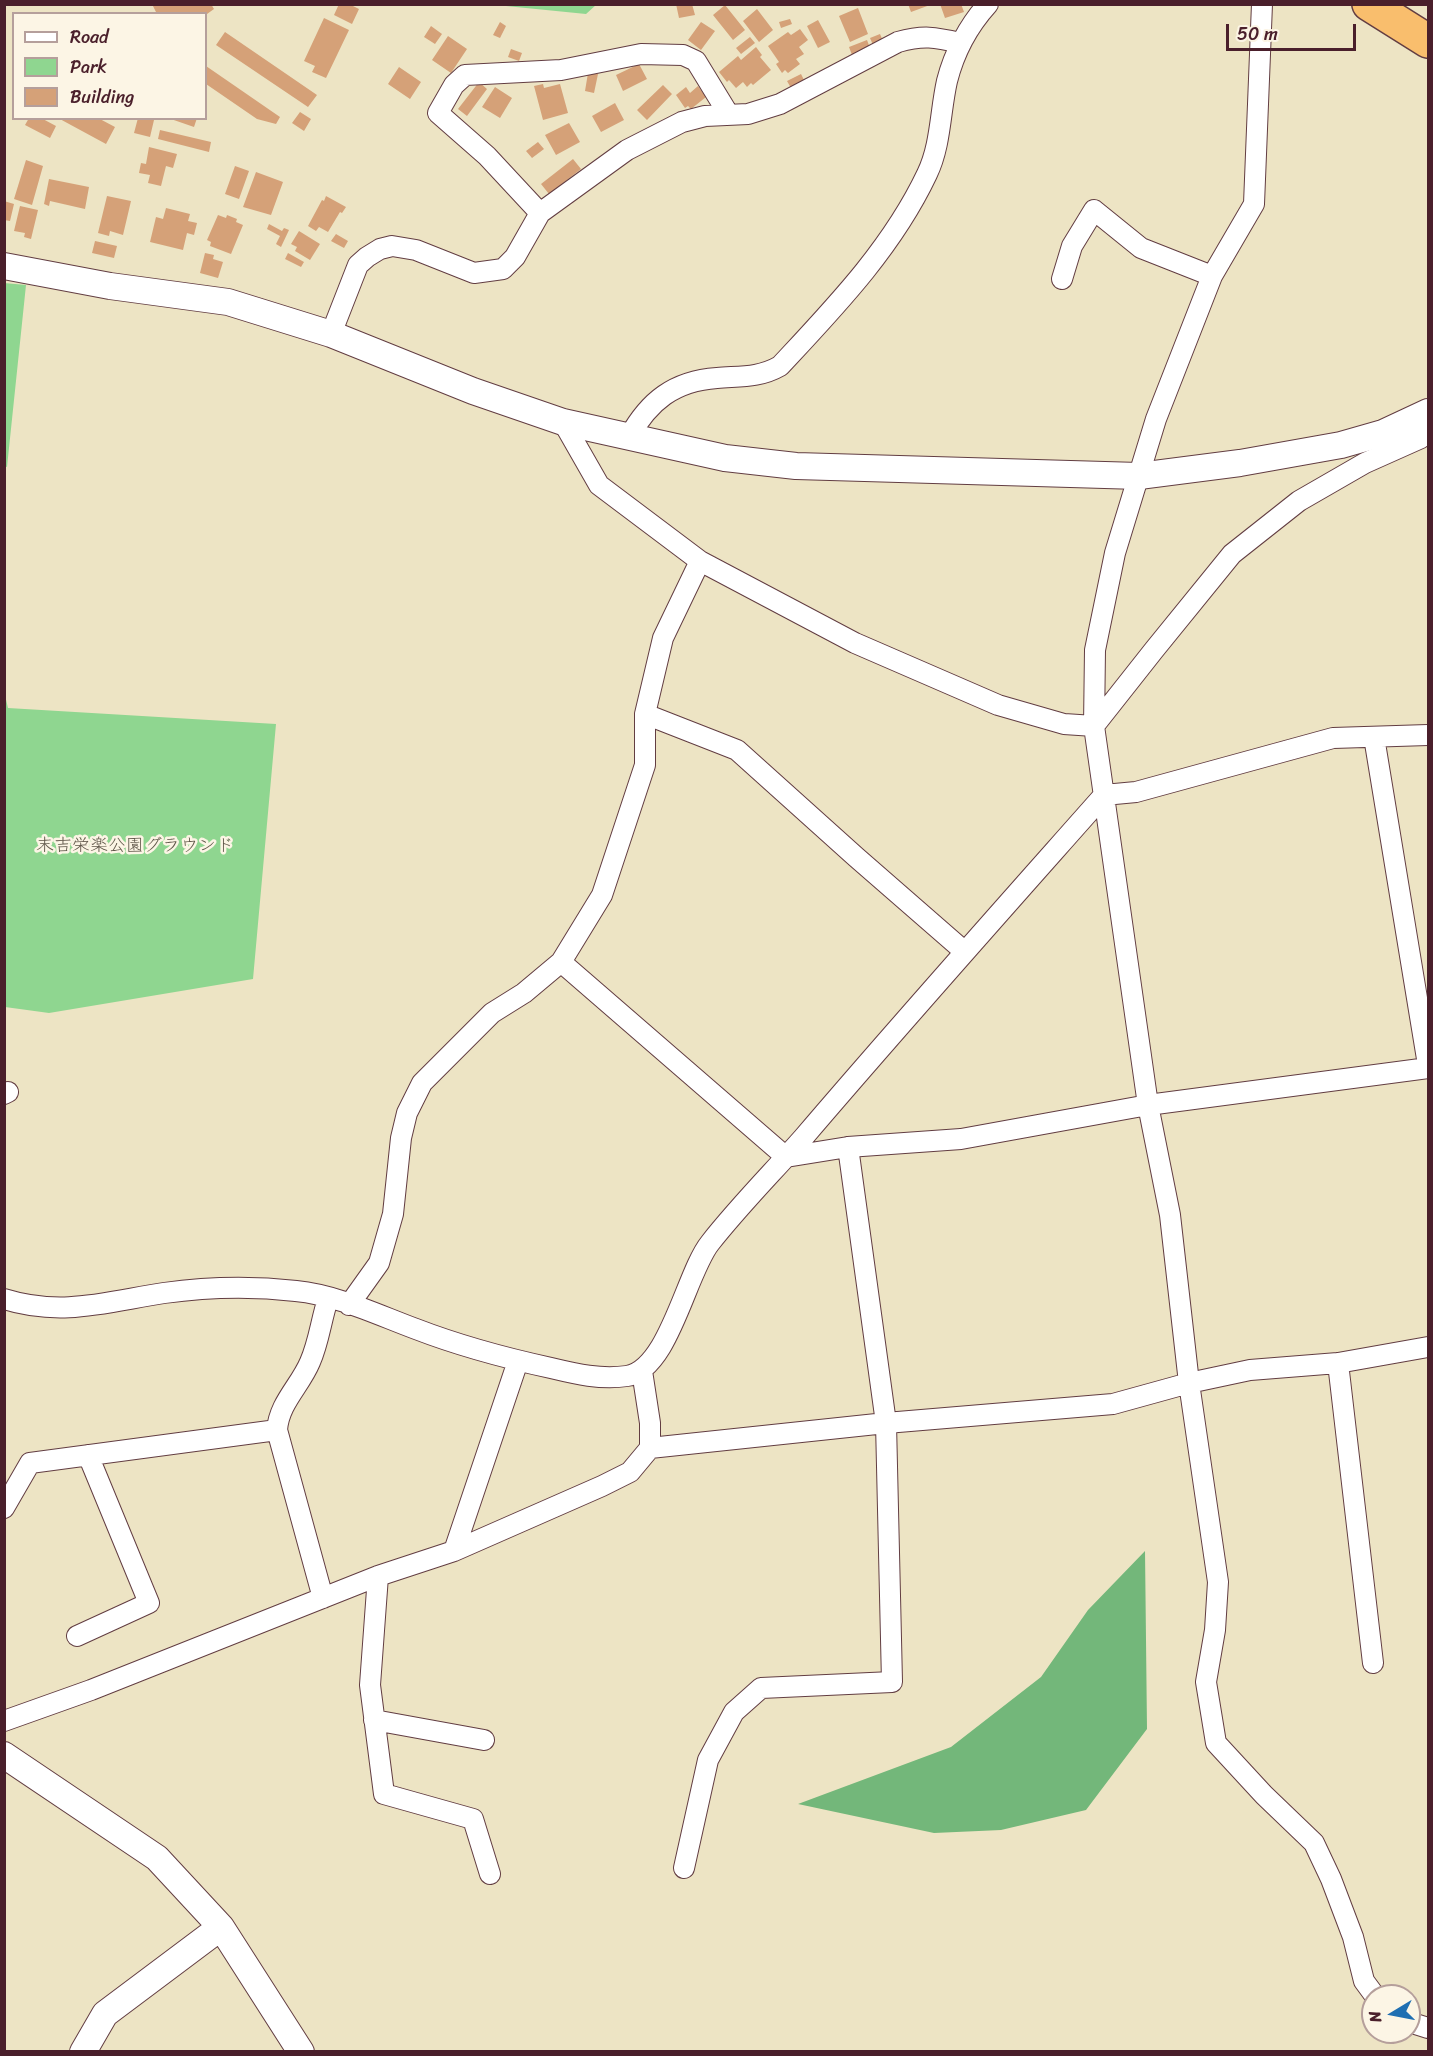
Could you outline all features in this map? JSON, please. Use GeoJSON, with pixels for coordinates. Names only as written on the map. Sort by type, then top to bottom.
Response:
{"type":"FeatureCollection","features":[{"type":"Feature","properties":{"kind":"highway"},"geometry":{"type":"LineString","coordinates":[[1369,4],[1428,41]]}},
{"type":"Feature","properties":{"kind":"street"},"geometry":{"type":"LineString","coordinates":[[629,437],[642,415],[663,395],[681,386],[702,379],[753,377],[766,374],[780,366],[870,266],[902,222],[928,172],[940,131],[948,80],[960,43],[988,4]]}},
{"type":"Feature","properties":{"kind":"street"},"geometry":{"type":"LineString","coordinates":[[1262,4],[1254,204],[1212,276],[1156,419],[1115,553],[1095,650],[1094,726],[1148,1105],[1170,1215],[1189,1383],[1218,1582],[1215,1630],[1206,1682],[1216,1743],[1264,1795],[1314,1843],[1331,1879],[1353,1937],[1366,1984]]}},
{"type":"Feature","properties":{"kind":"street"},"geometry":{"type":"LineString","coordinates":[[331,334],[358,265],[380,249],[392,246],[417,250],[474,273],[503,269],[515,257],[540,213],[627,150],[682,122],[705,116],[748,114],[780,104],[898,42],[918,36],[935,37],[960,43]]}},
{"type":"Feature","properties":{"kind":"street"},"geometry":{"type":"LineString","coordinates":[[540,213],[487,156],[438,113],[454,85],[465,75],[561,70],[641,54],[683,56],[696,61],[729,115]]}},
{"type":"Feature","properties":{"kind":"street"},"geometry":{"type":"LineString","coordinates":[[1062,279],[1072,246],[1094,210],[1141,248],[1212,276]]}},
{"type":"Feature","properties":{"kind":"street"},"geometry":{"type":"LineString","coordinates":[[4,267],[110,286],[228,302],[331,334],[473,391],[563,423],[725,458],[796,466],[1139,476],[1240,463],[1341,445],[1383,433],[1428,412]]}},
{"type":"Feature","properties":{"kind":"street"},"geometry":{"type":"LineString","coordinates":[[563,423],[599,484],[700,561],[855,643],[998,705],[1064,724],[1094,726]]}},
{"type":"Feature","properties":{"kind":"street"},"geometry":{"type":"LineString","coordinates":[[1094,726],[1232,554],[1299,501],[1365,464],[1421,438],[1428,425]]}},
{"type":"Feature","properties":{"kind":"street"},"geometry":{"type":"LineString","coordinates":[[349,1305],[379,1263],[393,1214],[401,1138],[407,1113],[422,1083],[492,1013],[524,993],[561,962],[602,895],[645,765],[645,714],[663,638],[700,561]]}},
{"type":"Feature","properties":{"kind":"street"},"geometry":{"type":"LineString","coordinates":[[645,714],[737,750],[966,952]]}},
{"type":"Feature","properties":{"kind":"street"},"geometry":{"type":"LineString","coordinates":[[4,1299],[48,1309],[77,1308],[203,1289],[249,1288],[308,1292],[443,1339],[518,1361],[586,1376],[609,1378],[629,1376],[642,1371],[655,1355],[669,1331],[707,1246],[1104,795],[1137,792],[1332,738],[1428,735]]}},
{"type":"Feature","properties":{"kind":"street"},"geometry":{"type":"LineString","coordinates":[[786,1157],[848,1147],[961,1139],[1148,1105],[1428,1066],[1374,737]]}},
{"type":"Feature","properties":{"kind":"street"},"geometry":{"type":"LineString","coordinates":[[561,962],[786,1157]]}},
{"type":"Feature","properties":{"kind":"street"},"geometry":{"type":"LineString","coordinates":[[684,1868],[708,1760],[734,1712],[761,1688],[892,1682],[886,1423],[848,1147]]}},
{"type":"Feature","properties":{"kind":"street"},"geometry":{"type":"LineString","coordinates":[[324,1598],[277,1430],[281,1410],[309,1365],[318,1343],[328,1299]]}},
{"type":"Feature","properties":{"kind":"street"},"geometry":{"type":"LineString","coordinates":[[650,1448],[886,1423],[1113,1404],[1189,1383],[1250,1370],[1338,1363],[1428,1347]]}},
{"type":"Feature","properties":{"kind":"street"},"geometry":{"type":"LineString","coordinates":[[454,1551],[518,1361]]}},
{"type":"Feature","properties":{"kind":"street"},"geometry":{"type":"LineString","coordinates":[[1338,1363],[1373,1663]]}},
{"type":"Feature","properties":{"kind":"street"},"geometry":{"type":"LineString","coordinates":[[4,1720],[91,1690],[378,1576],[454,1551],[630,1472],[650,1448],[650,1423],[642,1371]]}},
{"type":"Feature","properties":{"kind":"street"},"geometry":{"type":"LineString","coordinates":[[4,1508],[30,1463],[277,1430]]}},
{"type":"Feature","properties":{"kind":"street"},"geometry":{"type":"LineString","coordinates":[[76,1636],[149,1603],[88,1455]]}},
{"type":"Feature","properties":{"kind":"street"},"geometry":{"type":"LineString","coordinates":[[378,1576],[370,1685],[384,1794],[473,1819],[490,1874]]}},
{"type":"Feature","properties":{"kind":"street"},"geometry":{"type":"LineString","coordinates":[[374,1720],[484,1740]]}},
{"type":"Feature","properties":{"kind":"street"},"geometry":{"type":"LineString","coordinates":[[4,1755],[157,1858],[221,1927],[301,2052]]}},
{"type":"Feature","properties":{"kind":"street"},"geometry":{"type":"LineString","coordinates":[[83,2052],[105,2014],[221,1927]]}},
{"type":"Feature","properties":{"kind":"green space"},"geometry":{"type":"Polygon","coordinates":[[[496,5],[596,5],[586,14],[496,5]]]}},
{"type":"Feature","properties":{"kind":"green space"},"geometry":{"type":"Polygon","coordinates":[[[4,283],[26,285],[7,467],[4,466],[4,283]]]}},
{"type":"Feature","properties":{"kind":"green space","name":"末吉栄楽公園グラウンド"},"geometry":{"type":"Polygon","coordinates":[[[4,691],[8,708],[276,724],[253,979],[49,1013],[5,1007],[4,691]]]}},
{"type":"Feature","properties":{"kind":"green space"},"geometry":{"type":"Polygon","coordinates":[[[1145,1551],[1147,1729],[1086,1810],[1001,1830],[934,1833],[798,1804],[951,1747],[1041,1677],[1088,1610],[1145,1551]]]}},
{"type":"Feature","properties":{"kind":"building"},"geometry":{"type":"Polygon","coordinates":[[[152,4],[211,4],[214,9],[207,14],[207,12],[156,12],[152,4]]]}},
{"type":"Feature","properties":{"kind":"building"},"geometry":{"type":"Polygon","coordinates":[[[339,4],[349,4],[359,9],[352,24],[334,15],[339,4]]]}},
{"type":"Feature","properties":{"kind":"building"},"geometry":{"type":"Polygon","coordinates":[[[676,4],[692,4],[695,15],[679,18],[676,4]]]}},
{"type":"Feature","properties":{"kind":"building"},"geometry":{"type":"Polygon","coordinates":[[[908,4],[930,4],[930,5],[911,12],[908,4]]]}},
{"type":"Feature","properties":{"kind":"building"},"geometry":{"type":"Polygon","coordinates":[[[940,4],[961,4],[964,12],[945,18],[940,4]]]}},
{"type":"Feature","properties":{"kind":"building"},"geometry":{"type":"Polygon","coordinates":[[[725,5],[745,30],[733,40],[713,15],[725,5]]]}},
{"type":"Feature","properties":{"kind":"building"},"geometry":{"type":"Polygon","coordinates":[[[858,8],[868,34],[850,42],[839,16],[858,8]]]}},
{"type":"Feature","properties":{"kind":"building"},"geometry":{"type":"Polygon","coordinates":[[[757,9],[773,30],[759,42],[743,21],[757,9]]]}},
{"type":"Feature","properties":{"kind":"building"},"geometry":{"type":"Polygon","coordinates":[[[324,18],[349,30],[326,78],[312,72],[315,66],[304,61],[324,18]]]}},
{"type":"Feature","properties":{"kind":"building"},"geometry":{"type":"Polygon","coordinates":[[[790,19],[792,24],[781,28],[779,22],[790,19]]]}},
{"type":"Feature","properties":{"kind":"building"},"geometry":{"type":"Polygon","coordinates":[[[818,20],[830,42],[818,48],[807,26],[818,20]]]}},
{"type":"Feature","properties":{"kind":"building"},"geometry":{"type":"Polygon","coordinates":[[[500,22],[506,26],[500,38],[493,35],[500,22]]]}},
{"type":"Feature","properties":{"kind":"building"},"geometry":{"type":"Polygon","coordinates":[[[701,22],[715,31],[701,50],[688,40],[701,22]]]}},
{"type":"Feature","properties":{"kind":"building"},"geometry":{"type":"Polygon","coordinates":[[[431,26],[442,34],[435,44],[424,37],[431,26]]]}},
{"type":"Feature","properties":{"kind":"building"},"geometry":{"type":"Polygon","coordinates":[[[800,29],[808,40],[799,47],[804,54],[796,59],[800,64],[788,73],[785,70],[782,73],[776,64],[779,62],[768,46],[788,32],[791,35],[800,29]]]}},
{"type":"Feature","properties":{"kind":"building"},"geometry":{"type":"Polygon","coordinates":[[[225,32],[317,95],[308,107],[216,45],[225,32]]]}},
{"type":"Feature","properties":{"kind":"building"},"geometry":{"type":"Polygon","coordinates":[[[880,34],[883,41],[873,45],[870,38],[880,34]]]}},
{"type":"Feature","properties":{"kind":"building"},"geometry":{"type":"Polygon","coordinates":[[[448,36],[467,49],[451,73],[432,60],[448,36]]]}},
{"type":"Feature","properties":{"kind":"building"},"geometry":{"type":"Polygon","coordinates":[[[750,37],[755,43],[741,54],[736,48],[750,37]]]}},
{"type":"Feature","properties":{"kind":"building"},"geometry":{"type":"Polygon","coordinates":[[[867,40],[870,48],[852,55],[849,47],[867,40]]]}},
{"type":"Feature","properties":{"kind":"building"},"geometry":{"type":"Polygon","coordinates":[[[756,47],[762,55],[760,57],[771,70],[753,85],[751,83],[747,87],[743,82],[736,88],[719,72],[738,56],[741,60],[756,47]]]}},
{"type":"Feature","properties":{"kind":"building"},"geometry":{"type":"Polygon","coordinates":[[[511,49],[522,53],[519,61],[508,57],[511,49]]]}},
{"type":"Feature","properties":{"kind":"building"},"geometry":{"type":"Polygon","coordinates":[[[639,64],[647,79],[623,91],[616,75],[639,64]]]}},
{"type":"Feature","properties":{"kind":"building"},"geometry":{"type":"Polygon","coordinates":[[[207,67],[280,117],[276,124],[257,119],[207,85],[207,67]]]}},
{"type":"Feature","properties":{"kind":"building"},"geometry":{"type":"Polygon","coordinates":[[[399,67],[421,82],[410,99],[388,84],[399,67]]]}},
{"type":"Feature","properties":{"kind":"building"},"geometry":{"type":"Polygon","coordinates":[[[588,73],[598,74],[594,93],[585,91],[588,73]]]}},
{"type":"Feature","properties":{"kind":"building"},"geometry":{"type":"Polygon","coordinates":[[[801,74],[804,80],[791,88],[787,81],[801,74]]]}},
{"type":"Feature","properties":{"kind":"building"},"geometry":{"type":"Polygon","coordinates":[[[479,82],[487,89],[467,116],[458,109],[479,82]]]}},
{"type":"Feature","properties":{"kind":"building"},"geometry":{"type":"Polygon","coordinates":[[[543,84],[544,88],[560,84],[568,113],[543,120],[534,86],[543,84]]]}},
{"type":"Feature","properties":{"kind":"building"},"geometry":{"type":"Polygon","coordinates":[[[663,85],[672,94],[647,120],[637,110],[663,85]]]}},
{"type":"Feature","properties":{"kind":"building"},"geometry":{"type":"Polygon","coordinates":[[[698,86],[706,97],[691,109],[688,106],[685,108],[676,95],[686,87],[690,93],[698,86]]]}},
{"type":"Feature","properties":{"kind":"building"},"geometry":{"type":"Polygon","coordinates":[[[495,87],[512,98],[500,118],[482,107],[495,87]]]}},
{"type":"Feature","properties":{"kind":"building"},"geometry":{"type":"Polygon","coordinates":[[[615,103],[624,120],[601,132],[592,116],[615,103]]]}},
{"type":"Feature","properties":{"kind":"building"},"geometry":{"type":"Polygon","coordinates":[[[300,112],[311,119],[304,131],[292,123],[300,112]]]}},
{"type":"Feature","properties":{"kind":"building"},"geometry":{"type":"Polygon","coordinates":[[[28,120],[45,120],[56,126],[50,138],[25,125],[28,120]]]}},
{"type":"Feature","properties":{"kind":"building"},"geometry":{"type":"Polygon","coordinates":[[[62,120],[102,120],[115,127],[106,144],[62,120]]]}},
{"type":"Feature","properties":{"kind":"building"},"geometry":{"type":"Polygon","coordinates":[[[137,120],[154,120],[150,137],[134,133],[137,120]]]}},
{"type":"Feature","properties":{"kind":"building"},"geometry":{"type":"Polygon","coordinates":[[[174,120],[196,120],[194,127],[174,120]]]}},
{"type":"Feature","properties":{"kind":"building"},"geometry":{"type":"Polygon","coordinates":[[[569,123],[580,142],[556,155],[545,135],[569,123]]]}},
{"type":"Feature","properties":{"kind":"building"},"geometry":{"type":"Polygon","coordinates":[[[160,130],[211,142],[209,152],[158,139],[160,130]]]}},
{"type":"Feature","properties":{"kind":"building"},"geometry":{"type":"Polygon","coordinates":[[[538,142],[544,149],[532,158],[526,151],[538,142]]]}},
{"type":"Feature","properties":{"kind":"building"},"geometry":{"type":"Polygon","coordinates":[[[149,147],[177,154],[173,168],[166,166],[161,186],[148,183],[150,175],[139,173],[141,163],[146,164],[149,147]]]}},
{"type":"Feature","properties":{"kind":"building"},"geometry":{"type":"Polygon","coordinates":[[[573,159],[581,169],[549,194],[541,184],[573,159]]]}},
{"type":"Feature","properties":{"kind":"building"},"geometry":{"type":"Polygon","coordinates":[[[26,160],[43,166],[32,205],[14,199],[26,160]]]}},
{"type":"Feature","properties":{"kind":"building"},"geometry":{"type":"Polygon","coordinates":[[[235,166],[249,171],[239,199],[225,194],[235,166]]]}},
{"type":"Feature","properties":{"kind":"building"},"geometry":{"type":"Polygon","coordinates":[[[256,172],[283,182],[271,215],[243,207],[256,172]]]}},
{"type":"Feature","properties":{"kind":"building"},"geometry":{"type":"Polygon","coordinates":[[[49,179],[89,187],[85,209],[50,201],[49,206],[44,204],[49,179]]]}},
{"type":"Feature","properties":{"kind":"building"},"geometry":{"type":"Polygon","coordinates":[[[107,196],[131,201],[123,235],[110,231],[109,236],[98,233],[107,196]]]}},
{"type":"Feature","properties":{"kind":"building"},"geometry":{"type":"Polygon","coordinates":[[[326,196],[346,207],[342,213],[340,212],[328,232],[319,227],[316,231],[308,226],[326,196]]]}},
{"type":"Feature","properties":{"kind":"building"},"geometry":{"type":"Polygon","coordinates":[[[4,201],[14,204],[10,221],[4,220],[4,201]]]}},
{"type":"Feature","properties":{"kind":"building"},"geometry":{"type":"Polygon","coordinates":[[[20,206],[38,210],[31,239],[24,237],[25,233],[14,231],[20,206]]]}},
{"type":"Feature","properties":{"kind":"building"},"geometry":{"type":"Polygon","coordinates":[[[166,208],[190,214],[188,221],[197,223],[194,235],[187,233],[183,250],[150,242],[156,217],[163,219],[166,208]]]}},
{"type":"Feature","properties":{"kind":"building"},"geometry":{"type":"Polygon","coordinates":[[[218,215],[226,218],[227,215],[237,219],[236,222],[243,225],[231,254],[210,246],[211,242],[207,240],[218,215]]]}},
{"type":"Feature","properties":{"kind":"building"},"geometry":{"type":"Polygon","coordinates":[[[269,224],[282,231],[284,228],[289,230],[281,247],[276,244],[280,236],[267,229],[269,224]]]}},
{"type":"Feature","properties":{"kind":"building"},"geometry":{"type":"Polygon","coordinates":[[[299,231],[320,244],[310,260],[295,251],[297,247],[291,244],[299,231]]]}},
{"type":"Feature","properties":{"kind":"building"},"geometry":{"type":"Polygon","coordinates":[[[336,234],[348,241],[344,248],[331,241],[336,234]]]}},
{"type":"Feature","properties":{"kind":"building"},"geometry":{"type":"Polygon","coordinates":[[[95,241],[117,246],[114,258],[92,253],[95,241]]]}},
{"type":"Feature","properties":{"kind":"building"},"geometry":{"type":"Polygon","coordinates":[[[205,253],[214,255],[213,259],[223,262],[218,278],[200,273],[205,253]]]}},
{"type":"Feature","properties":{"kind":"building"},"geometry":{"type":"Polygon","coordinates":[[[288,253],[304,262],[301,267],[285,259],[288,253]]]}}]}
